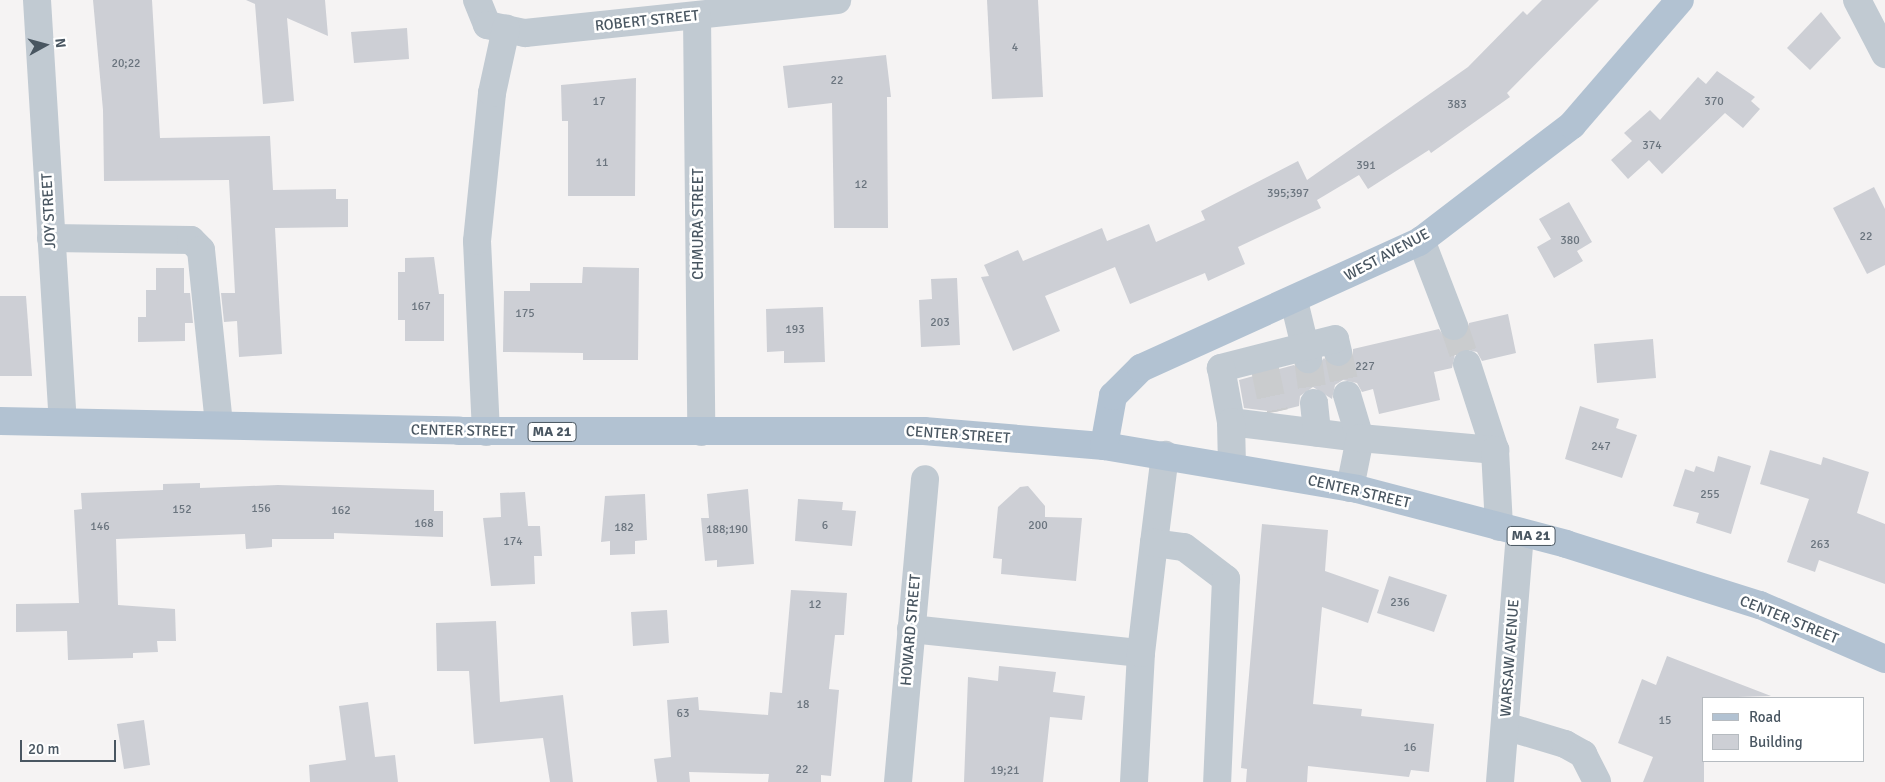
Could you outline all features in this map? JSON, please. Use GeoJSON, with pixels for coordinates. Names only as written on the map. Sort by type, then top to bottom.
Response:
{"type":"FeatureCollection","features":[{"type":"Feature","properties":{"kind":"main road","name":"WEST AVENUE"},"geometry":{"type":"LineString","coordinates":[[1104,446],[1113,396],[1141,368],[1294,301],[1421,240],[1572,125],[1680,0]]}},
{"type":"Feature","properties":{"kind":"main road","name":"CENTER STREET"},"geometry":{"type":"LineString","coordinates":[[0,420],[486,432],[924,431],[1104,446],[1165,454],[1350,488],[1510,530],[1760,605],[1885,659]]}},
{"type":"Feature","properties":{"kind":"street","name":"JOY STREET"},"geometry":{"type":"LineString","coordinates":[[37,0],[63,421]]}},
{"type":"Feature","properties":{"kind":"street"},"geometry":{"type":"LineString","coordinates":[[477,0],[496,27],[492,93],[477,241],[486,432]]}},
{"type":"Feature","properties":{"kind":"street","name":"ROBERT STREET"},"geometry":{"type":"LineString","coordinates":[[496,27],[524,33],[837,0]]}},
{"type":"Feature","properties":{"kind":"street"},"geometry":{"type":"LineString","coordinates":[[1857,0],[1885,54]]}},
{"type":"Feature","properties":{"kind":"street","name":"CHMURA STREET"},"geometry":{"type":"LineString","coordinates":[[698,16],[701,432]]}},
{"type":"Feature","properties":{"kind":"street"},"geometry":{"type":"LineString","coordinates":[[51,238],[191,240],[201,250],[205,265],[219,425]]}},
{"type":"Feature","properties":{"kind":"street"},"geometry":{"type":"LineString","coordinates":[[1421,240],[1454,326]]}},
{"type":"Feature","properties":{"kind":"street"},"geometry":{"type":"LineString","coordinates":[[1294,301],[1306,353]]}},
{"type":"Feature","properties":{"kind":"street"},"geometry":{"type":"LineString","coordinates":[[1232,466],[1231,422],[1222,368],[1263,363],[1306,353],[1335,338],[1338,352]]}},
{"type":"Feature","properties":{"kind":"street","name":"WARSAW AVENUE"},"geometry":{"type":"LineString","coordinates":[[1467,364],[1495,450],[1510,530],[1505,726],[1500,782]]}},
{"type":"Feature","properties":{"kind":"street"},"geometry":{"type":"LineString","coordinates":[[1347,395],[1360,438],[1350,488]]}},
{"type":"Feature","properties":{"kind":"street"},"geometry":{"type":"LineString","coordinates":[[1314,403],[1317,433]]}},
{"type":"Feature","properties":{"kind":"street"},"geometry":{"type":"LineString","coordinates":[[1231,422],[1276,420],[1317,433],[1495,450]]}},
{"type":"Feature","properties":{"kind":"street"},"geometry":{"type":"LineString","coordinates":[[1134,782],[1141,652],[1165,454]]}},
{"type":"Feature","properties":{"kind":"street","name":"HOWARD STREET"},"geometry":{"type":"LineString","coordinates":[[898,782],[925,479]]}},
{"type":"Feature","properties":{"kind":"street"},"geometry":{"type":"LineString","coordinates":[[1154,543],[1184,547],[1226,579],[1217,782]]}},
{"type":"Feature","properties":{"kind":"street"},"geometry":{"type":"LineString","coordinates":[[911,629],[1141,652]]}},
{"type":"Feature","properties":{"kind":"street"},"geometry":{"type":"LineString","coordinates":[[1505,726],[1565,744],[1583,754],[1597,782]]}},
{"type":"Feature","properties":{"kind":"building"},"geometry":{"type":"Polygon","coordinates":[[[93,0],[152,0],[160,138],[270,136],[273,190],[336,189],[336,199],[348,199],[348,227],[275,228],[282,354],[239,357],[237,321],[224,322],[221,293],[235,293],[229,180],[104,181],[103,110],[93,0]]]}},
{"type":"Feature","properties":{"kind":"building"},"geometry":{"type":"Polygon","coordinates":[[[246,0],[325,0],[328,36],[287,18],[294,101],[263,104],[255,4],[246,0]]]}},
{"type":"Feature","properties":{"kind":"building"},"geometry":{"type":"Polygon","coordinates":[[[987,0],[1038,0],[1043,97],[992,99],[987,0]]]}},
{"type":"Feature","properties":{"kind":"building"},"geometry":{"type":"Polygon","coordinates":[[[1542,0],[1599,0],[1507,93],[1510,97],[1431,153],[1429,150],[1368,189],[1359,175],[1317,200],[1321,208],[1238,247],[1245,264],[1208,281],[1205,273],[1130,304],[1115,267],[1045,296],[1060,331],[1013,351],[981,277],[989,276],[984,265],[1018,250],[1023,261],[1102,228],[1107,241],[1149,224],[1156,242],[1205,220],[1201,211],[1298,161],[1307,180],[1468,67],[1523,11],[1527,15],[1542,0]]]}},
{"type":"Feature","properties":{"kind":"building"},"geometry":{"type":"Polygon","coordinates":[[[1821,12],[1841,38],[1810,70],[1787,48],[1821,12]]]}},
{"type":"Feature","properties":{"kind":"building"},"geometry":{"type":"Polygon","coordinates":[[[407,28],[409,59],[354,63],[351,32],[407,28]]]}},
{"type":"Feature","properties":{"kind":"building"},"geometry":{"type":"Polygon","coordinates":[[[886,55],[891,97],[887,97],[888,228],[834,228],[832,103],[788,108],[783,66],[886,55]]]}},
{"type":"Feature","properties":{"kind":"building"},"geometry":{"type":"Polygon","coordinates":[[[1717,71],[1755,97],[1751,101],[1760,109],[1743,128],[1725,113],[1662,174],[1649,160],[1628,179],[1611,160],[1632,141],[1624,133],[1650,110],[1660,120],[1698,77],[1706,84],[1717,71]]]}},
{"type":"Feature","properties":{"kind":"building"},"geometry":{"type":"Polygon","coordinates":[[[636,78],[635,196],[568,196],[568,121],[562,121],[561,85],[636,78]]]}},
{"type":"Feature","properties":{"kind":"building"},"geometry":{"type":"Polygon","coordinates":[[[1874,187],[1885,209],[1885,265],[1867,274],[1833,208],[1874,187]]]}},
{"type":"Feature","properties":{"kind":"building"},"geometry":{"type":"Polygon","coordinates":[[[1569,202],[1592,242],[1577,251],[1583,261],[1554,278],[1537,247],[1551,239],[1539,219],[1569,202]]]}},
{"type":"Feature","properties":{"kind":"building"},"geometry":{"type":"Polygon","coordinates":[[[434,257],[439,294],[444,294],[444,341],[405,341],[405,320],[398,320],[398,272],[405,272],[405,258],[434,257]]]}},
{"type":"Feature","properties":{"kind":"building"},"geometry":{"type":"Polygon","coordinates":[[[583,267],[639,268],[638,360],[583,360],[583,353],[503,352],[504,291],[530,291],[530,283],[582,283],[583,267]]]}},
{"type":"Feature","properties":{"kind":"building"},"geometry":{"type":"Polygon","coordinates":[[[156,268],[184,268],[184,293],[190,293],[193,323],[185,323],[185,341],[138,342],[138,317],[146,317],[146,290],[156,290],[156,268]]]}},
{"type":"Feature","properties":{"kind":"building"},"geometry":{"type":"Polygon","coordinates":[[[957,278],[960,345],[921,347],[919,300],[932,299],[931,279],[957,278]]]}},
{"type":"Feature","properties":{"kind":"building"},"geometry":{"type":"Polygon","coordinates":[[[0,296],[26,296],[32,376],[0,376],[0,296]]]}},
{"type":"Feature","properties":{"kind":"building"},"geometry":{"type":"Polygon","coordinates":[[[823,307],[825,362],[784,363],[784,351],[767,352],[766,309],[823,307]]]}},
{"type":"Feature","properties":{"kind":"building"},"geometry":{"type":"Polygon","coordinates":[[[1508,314],[1516,353],[1482,361],[1477,352],[1462,349],[1455,354],[1452,368],[1434,372],[1440,400],[1379,414],[1373,389],[1362,392],[1357,383],[1343,380],[1335,385],[1332,399],[1313,387],[1300,396],[1299,406],[1275,412],[1244,408],[1239,380],[1294,365],[1303,374],[1312,374],[1324,358],[1333,367],[1342,367],[1353,357],[1353,349],[1439,329],[1445,338],[1459,341],[1466,335],[1469,323],[1508,314]]]}},
{"type":"Feature","properties":{"kind":"building"},"geometry":{"type":"Polygon","coordinates":[[[1653,339],[1656,378],[1597,383],[1594,344],[1653,339]]]}},
{"type":"Feature","properties":{"kind":"building"},"geometry":{"type":"Polygon","coordinates":[[[1580,406],[1619,419],[1616,428],[1637,435],[1622,478],[1565,459],[1580,406]]]}},
{"type":"Feature","properties":{"kind":"building"},"geometry":{"type":"Polygon","coordinates":[[[1770,450],[1821,465],[1823,457],[1869,472],[1857,513],[1885,524],[1885,584],[1819,560],[1815,572],[1787,562],[1809,499],[1760,484],[1770,450]]]}},
{"type":"Feature","properties":{"kind":"building"},"geometry":{"type":"Polygon","coordinates":[[[1718,456],[1751,466],[1731,534],[1696,523],[1699,513],[1673,506],[1685,469],[1694,472],[1696,466],[1714,472],[1718,456]]]}},
{"type":"Feature","properties":{"kind":"building"},"geometry":{"type":"Polygon","coordinates":[[[200,483],[200,488],[278,485],[434,490],[434,511],[443,511],[443,537],[334,533],[334,539],[272,539],[272,547],[246,549],[245,534],[116,539],[118,605],[175,609],[176,641],[157,641],[158,652],[133,653],[133,658],[68,660],[67,631],[16,632],[16,604],[79,603],[74,510],[82,509],[81,493],[163,490],[163,484],[200,483]]]}},
{"type":"Feature","properties":{"kind":"building"},"geometry":{"type":"Polygon","coordinates":[[[1028,486],[1045,506],[1045,517],[1082,518],[1076,581],[1001,574],[1002,559],[993,558],[998,507],[1020,487],[1028,486]]]}},
{"type":"Feature","properties":{"kind":"building"},"geometry":{"type":"Polygon","coordinates":[[[748,489],[754,564],[717,567],[717,560],[705,561],[701,518],[709,518],[707,494],[748,489]]]}},
{"type":"Feature","properties":{"kind":"building"},"geometry":{"type":"Polygon","coordinates":[[[525,492],[528,526],[540,526],[542,556],[534,556],[535,584],[491,586],[483,518],[501,517],[500,493],[525,492]]]}},
{"type":"Feature","properties":{"kind":"building"},"geometry":{"type":"Polygon","coordinates":[[[645,494],[647,540],[635,541],[635,554],[610,555],[610,541],[601,542],[605,496],[645,494]]]}},
{"type":"Feature","properties":{"kind":"building"},"geometry":{"type":"Polygon","coordinates":[[[798,499],[843,502],[842,510],[856,511],[852,546],[795,541],[798,499]]]}},
{"type":"Feature","properties":{"kind":"building"},"geometry":{"type":"Polygon","coordinates":[[[1262,524],[1328,530],[1325,571],[1379,590],[1368,623],[1322,607],[1313,704],[1362,709],[1361,716],[1434,724],[1429,772],[1411,770],[1409,777],[1308,766],[1307,782],[1246,782],[1247,769],[1241,768],[1262,524]]]}},
{"type":"Feature","properties":{"kind":"building"},"geometry":{"type":"Polygon","coordinates":[[[1389,576],[1447,595],[1434,632],[1377,613],[1389,576]]]}},
{"type":"Feature","properties":{"kind":"building"},"geometry":{"type":"Polygon","coordinates":[[[791,590],[847,593],[844,635],[835,635],[829,689],[839,690],[831,776],[821,775],[821,782],[768,782],[769,774],[689,772],[690,782],[657,782],[654,759],[671,757],[667,700],[698,697],[699,710],[768,715],[770,692],[782,693],[791,590]]]}},
{"type":"Feature","properties":{"kind":"building"},"geometry":{"type":"Polygon","coordinates":[[[667,610],[669,643],[633,646],[631,612],[667,610]]]}},
{"type":"Feature","properties":{"kind":"building"},"geometry":{"type":"Polygon","coordinates":[[[496,621],[500,702],[563,695],[573,782],[550,782],[543,738],[474,744],[469,671],[437,671],[436,623],[496,621]]]}},
{"type":"Feature","properties":{"kind":"building"},"geometry":{"type":"Polygon","coordinates":[[[1667,656],[1771,696],[1702,697],[1702,762],[1704,762],[1704,782],[1643,782],[1653,757],[1618,743],[1642,679],[1656,685],[1667,656]]]}},
{"type":"Feature","properties":{"kind":"building"},"geometry":{"type":"Polygon","coordinates":[[[999,666],[1056,672],[1053,692],[1085,696],[1082,720],[1050,717],[1043,782],[964,782],[968,677],[998,681],[999,666]]]}},
{"type":"Feature","properties":{"kind":"building"},"geometry":{"type":"Polygon","coordinates":[[[368,702],[375,757],[395,755],[398,782],[310,782],[309,765],[346,760],[339,706],[368,702]]]}},
{"type":"Feature","properties":{"kind":"building"},"geometry":{"type":"Polygon","coordinates":[[[144,720],[150,765],[124,769],[117,724],[144,720]]]}},
{"type":"Feature","properties":{"kind":"tunnel"},"geometry":{"type":"LineString","coordinates":[[1454,326],[1467,364]]}},
{"type":"Feature","properties":{"kind":"tunnel"},"geometry":{"type":"LineString","coordinates":[[1338,352],[1347,395]]}},
{"type":"Feature","properties":{"kind":"tunnel"},"geometry":{"type":"LineString","coordinates":[[1308,359],[1314,403]]}},
{"type":"Feature","properties":{"kind":"tunnel"},"geometry":{"type":"LineString","coordinates":[[1265,369],[1274,412]]}}]}
